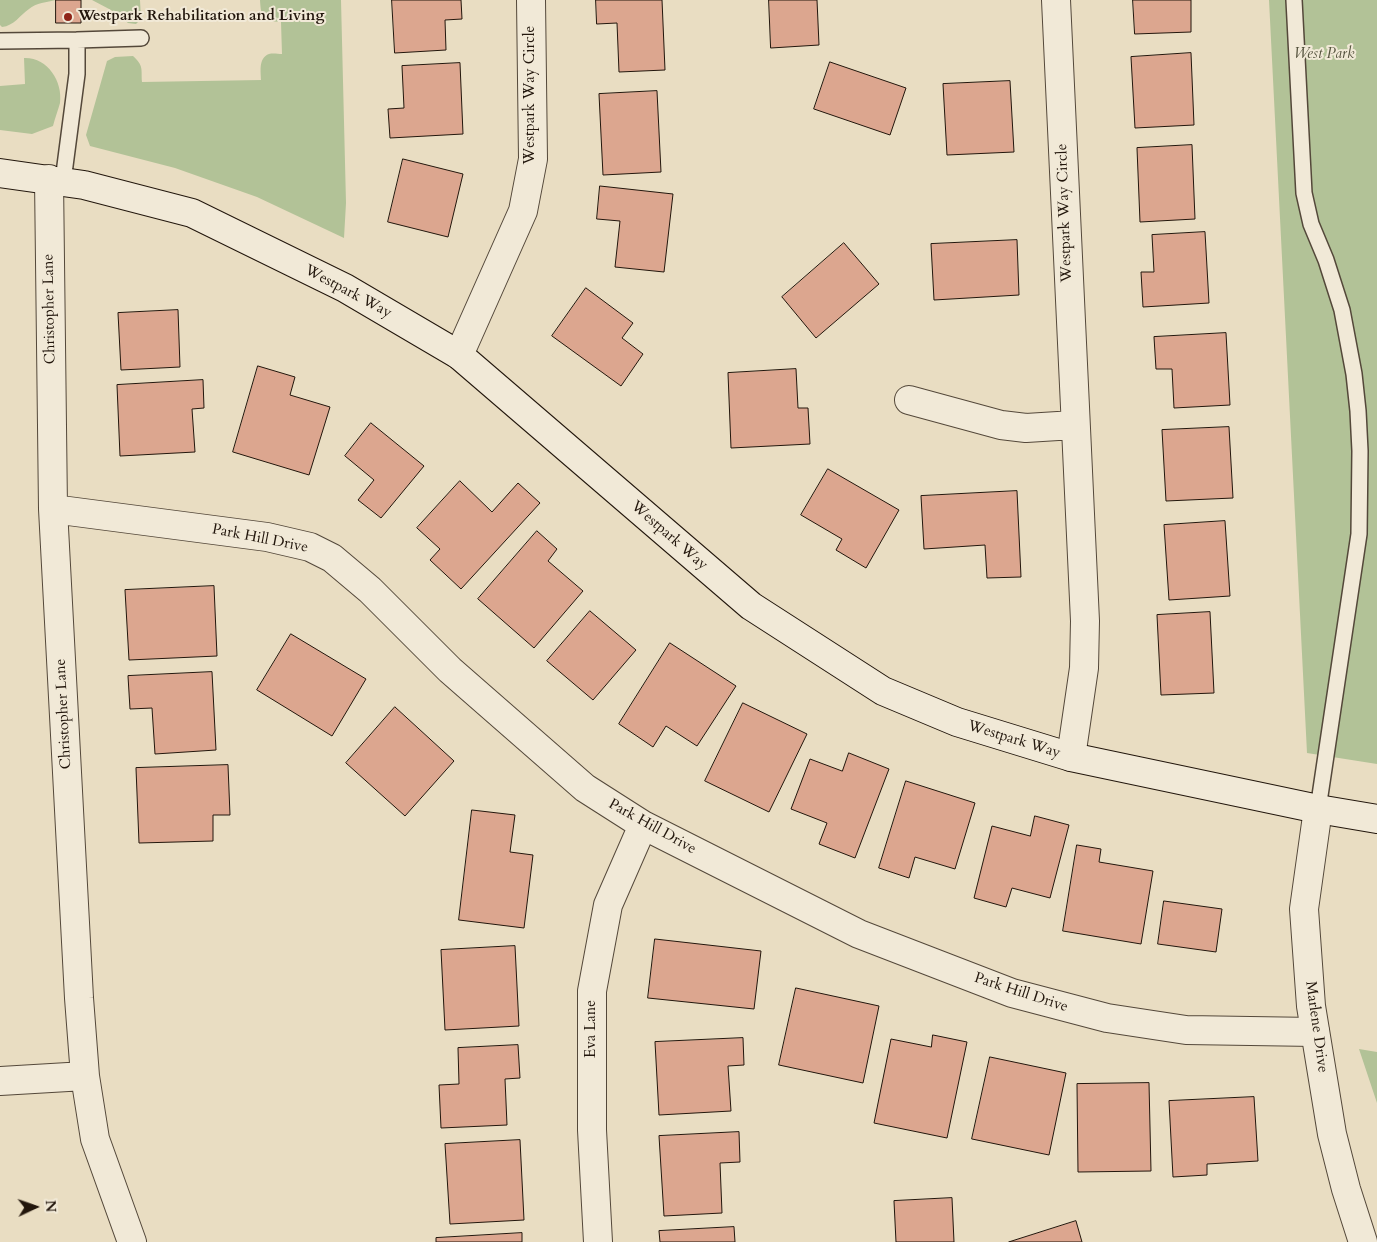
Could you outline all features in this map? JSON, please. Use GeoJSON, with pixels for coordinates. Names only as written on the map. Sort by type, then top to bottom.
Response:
{"type":"FeatureCollection","features":[{"type":"Feature","properties":{"kind":"street","name":"Westpark Way Circle"},"geometry":{"type":"LineString","coordinates":[[459,354],[523,211],[533,159],[531,0]]}},
{"type":"Feature","properties":{"kind":"street","name":"Westpark Way Circle"},"geometry":{"type":"LineString","coordinates":[[1056,0],[1074,425],[1085,630],[1084,668],[1071,757]]}},
{"type":"Feature","properties":{"kind":"street","name":"Westpark Way"},"geometry":{"type":"LineString","coordinates":[[0,173],[84,185],[192,213],[345,288],[459,354],[751,606],[883,690],[957,722],[1071,757],[1318,809],[1377,819]]}},
{"type":"Feature","properties":{"kind":"street","name":"Christopher Lane"},"geometry":{"type":"LineString","coordinates":[[56,180],[53,509],[79,998],[85,1076],[95,1139],[132,1242]]}},
{"type":"Feature","properties":{"kind":"street"},"geometry":{"type":"LineString","coordinates":[[909,400],[1001,425],[1026,428],[1074,425]]}},
{"type":"Feature","properties":{"kind":"street","name":"Park Hill Drive"},"geometry":{"type":"LineString","coordinates":[[53,509],[267,537],[310,547],[332,558],[370,590],[450,670],[585,788],[643,825],[859,934],[1012,993],[1107,1018],[1186,1030],[1315,1032]]}},
{"type":"Feature","properties":{"kind":"street","name":"Marlene Drive"},"geometry":{"type":"LineString","coordinates":[[1318,809],[1304,909],[1311,1006],[1332,1134],[1363,1242]]}},
{"type":"Feature","properties":{"kind":"street","name":"Eva Lane"},"geometry":{"type":"LineString","coordinates":[[598,1242],[592,1130],[592,990],[608,905],[643,825]]}},
{"type":"Feature","properties":{"kind":"street"},"geometry":{"type":"LineString","coordinates":[[0,1080],[85,1076]]}},
{"type":"Feature","properties":{"kind":"lane"},"geometry":{"type":"LineString","coordinates":[[1294,0],[1304,193],[1311,224],[1326,260],[1342,310],[1354,374],[1360,451],[1359,534],[1318,809]]}},
{"type":"Feature","properties":{"kind":"lane"},"geometry":{"type":"LineString","coordinates":[[0,41],[141,38]]}},
{"type":"Feature","properties":{"kind":"lane"},"geometry":{"type":"LineString","coordinates":[[56,180],[77,74],[77,40]]}},
{"type":"Feature","properties":{"kind":"green space"},"geometry":{"type":"Polygon","coordinates":[[[0,0],[56,0],[35,5],[13,22],[2,27],[0,25],[0,0]]]}},
{"type":"Feature","properties":{"kind":"green space"},"geometry":{"type":"Polygon","coordinates":[[[92,0],[140,0],[141,19],[136,24],[128,23],[111,10],[92,0]]]}},
{"type":"Feature","properties":{"kind":"green space"},"geometry":{"type":"Polygon","coordinates":[[[260,0],[341,0],[346,203],[344,238],[257,197],[175,168],[90,146],[86,135],[107,61],[115,57],[133,56],[137,59],[142,71],[142,82],[261,80],[261,66],[265,56],[269,54],[282,54],[281,22],[270,21],[262,15],[260,0]]]}},
{"type":"Feature","properties":{"kind":"green space","name":"West Park"},"geometry":{"type":"Polygon","coordinates":[[[1269,0],[1377,0],[1377,764],[1307,753],[1269,0]]]}},
{"type":"Feature","properties":{"kind":"green space"},"geometry":{"type":"Polygon","coordinates":[[[24,58],[40,62],[52,72],[59,87],[60,95],[60,103],[53,126],[32,134],[0,130],[0,86],[25,84],[24,58]]]}},
{"type":"Feature","properties":{"kind":"green space"},"geometry":{"type":"Polygon","coordinates":[[[1359,1049],[1377,1052],[1377,1103],[1359,1049]]]}},
{"type":"Feature","properties":{"kind":"building","name":"Westpark Rehabilitation and Living"},"geometry":{"type":"Polygon","coordinates":[[[56,0],[81,0],[81,23],[56,23],[56,0]]]}},
{"type":"Feature","properties":{"kind":"building"},"geometry":{"type":"Polygon","coordinates":[[[392,0],[461,0],[462,19],[445,20],[446,50],[395,53],[392,0]]]}},
{"type":"Feature","properties":{"kind":"building"},"geometry":{"type":"Polygon","coordinates":[[[596,0],[662,0],[665,70],[619,72],[617,23],[597,24],[596,0]]]}},
{"type":"Feature","properties":{"kind":"building"},"geometry":{"type":"Polygon","coordinates":[[[769,0],[817,0],[819,45],[771,48],[769,0]]]}},
{"type":"Feature","properties":{"kind":"building"},"geometry":{"type":"Polygon","coordinates":[[[1133,0],[1191,0],[1191,32],[1135,34],[1133,0]]]}},
{"type":"Feature","properties":{"kind":"building"},"geometry":{"type":"Polygon","coordinates":[[[1191,53],[1194,125],[1135,128],[1131,57],[1191,53]]]}},
{"type":"Feature","properties":{"kind":"building"},"geometry":{"type":"Polygon","coordinates":[[[830,62],[906,88],[890,135],[814,109],[830,62]]]}},
{"type":"Feature","properties":{"kind":"building"},"geometry":{"type":"Polygon","coordinates":[[[460,63],[463,134],[390,138],[388,109],[404,108],[402,66],[460,63]]]}},
{"type":"Feature","properties":{"kind":"building"},"geometry":{"type":"Polygon","coordinates":[[[1010,81],[1014,152],[947,155],[943,84],[1010,81]]]}},
{"type":"Feature","properties":{"kind":"building"},"geometry":{"type":"Polygon","coordinates":[[[657,91],[661,172],[603,175],[599,94],[657,91]]]}},
{"type":"Feature","properties":{"kind":"building"},"geometry":{"type":"Polygon","coordinates":[[[1192,145],[1195,219],[1140,222],[1137,148],[1192,145]]]}},
{"type":"Feature","properties":{"kind":"building"},"geometry":{"type":"Polygon","coordinates":[[[403,159],[463,174],[448,237],[388,222],[403,159]]]}},
{"type":"Feature","properties":{"kind":"building"},"geometry":{"type":"Polygon","coordinates":[[[600,186],[673,194],[664,272],[615,267],[620,221],[597,219],[600,186]]]}},
{"type":"Feature","properties":{"kind":"building"},"geometry":{"type":"Polygon","coordinates":[[[1205,232],[1209,303],[1143,307],[1141,272],[1154,272],[1152,235],[1205,232]]]}},
{"type":"Feature","properties":{"kind":"building"},"geometry":{"type":"Polygon","coordinates":[[[1017,240],[1019,295],[934,300],[931,244],[1017,240]]]}},
{"type":"Feature","properties":{"kind":"building"},"geometry":{"type":"Polygon","coordinates":[[[844,243],[879,284],[816,338],[782,297],[844,243]]]}},
{"type":"Feature","properties":{"kind":"building"},"geometry":{"type":"Polygon","coordinates":[[[586,288],[633,323],[622,338],[643,354],[621,386],[552,336],[586,288]]]}},
{"type":"Feature","properties":{"kind":"building"},"geometry":{"type":"Polygon","coordinates":[[[178,310],[180,367],[121,370],[118,313],[178,310]]]}},
{"type":"Feature","properties":{"kind":"building"},"geometry":{"type":"Polygon","coordinates":[[[1226,333],[1230,405],[1174,408],[1172,369],[1156,369],[1154,337],[1226,333]]]}},
{"type":"Feature","properties":{"kind":"building"},"geometry":{"type":"Polygon","coordinates":[[[258,366],[295,377],[290,395],[330,407],[309,475],[233,452],[258,366]]]}},
{"type":"Feature","properties":{"kind":"building"},"geometry":{"type":"Polygon","coordinates":[[[796,369],[798,408],[808,408],[810,444],[731,448],[728,373],[796,369]]]}},
{"type":"Feature","properties":{"kind":"building"},"geometry":{"type":"Polygon","coordinates":[[[203,380],[204,408],[192,409],[195,452],[120,456],[117,385],[203,380]]]}},
{"type":"Feature","properties":{"kind":"building"},"geometry":{"type":"Polygon","coordinates":[[[371,423],[424,466],[381,518],[358,500],[374,480],[345,456],[371,423]]]}},
{"type":"Feature","properties":{"kind":"building"},"geometry":{"type":"Polygon","coordinates":[[[1229,427],[1233,498],[1166,501],[1162,430],[1229,427]]]}},
{"type":"Feature","properties":{"kind":"building"},"geometry":{"type":"Polygon","coordinates":[[[828,469],[899,510],[866,568],[836,550],[842,539],[801,515],[828,469]]]}},
{"type":"Feature","properties":{"kind":"building"},"geometry":{"type":"Polygon","coordinates":[[[460,481],[492,512],[518,483],[540,503],[461,589],[430,560],[440,549],[417,528],[460,481]]]}},
{"type":"Feature","properties":{"kind":"building"},"geometry":{"type":"Polygon","coordinates":[[[1017,491],[1021,577],[987,578],[985,545],[924,549],[921,496],[1017,491]]]}},
{"type":"Feature","properties":{"kind":"building"},"geometry":{"type":"Polygon","coordinates":[[[1225,521],[1230,596],[1169,600],[1164,525],[1225,521]]]}},
{"type":"Feature","properties":{"kind":"building"},"geometry":{"type":"Polygon","coordinates":[[[537,531],[557,549],[548,561],[583,591],[534,648],[478,599],[537,531]]]}},
{"type":"Feature","properties":{"kind":"building"},"geometry":{"type":"Polygon","coordinates":[[[214,586],[217,656],[129,660],[125,590],[214,586]]]}},
{"type":"Feature","properties":{"kind":"building"},"geometry":{"type":"Polygon","coordinates":[[[590,611],[636,650],[593,700],[547,661],[590,611]]]}},
{"type":"Feature","properties":{"kind":"building"},"geometry":{"type":"Polygon","coordinates":[[[1210,612],[1214,693],[1161,695],[1157,615],[1210,612]]]}},
{"type":"Feature","properties":{"kind":"building"},"geometry":{"type":"Polygon","coordinates":[[[291,634],[366,679],[332,736],[257,690],[291,634]]]}},
{"type":"Feature","properties":{"kind":"building"},"geometry":{"type":"Polygon","coordinates":[[[670,643],[736,686],[697,746],[666,726],[653,747],[619,724],[670,643]]]}},
{"type":"Feature","properties":{"kind":"building"},"geometry":{"type":"Polygon","coordinates":[[[212,672],[216,750],[155,754],[152,708],[130,709],[128,676],[212,672]]]}},
{"type":"Feature","properties":{"kind":"building"},"geometry":{"type":"Polygon","coordinates":[[[743,703],[807,734],[769,812],[705,781],[743,703]]]}},
{"type":"Feature","properties":{"kind":"building"},"geometry":{"type":"Polygon","coordinates":[[[395,707],[454,761],[405,816],[346,763],[395,707]]]}},
{"type":"Feature","properties":{"kind":"building"},"geometry":{"type":"Polygon","coordinates":[[[849,753],[889,769],[855,858],[819,844],[827,823],[791,809],[810,759],[842,771],[849,753]]]}},
{"type":"Feature","properties":{"kind":"building"},"geometry":{"type":"Polygon","coordinates":[[[228,765],[230,815],[213,815],[213,841],[139,843],[136,768],[228,765]]]}},
{"type":"Feature","properties":{"kind":"building"},"geometry":{"type":"Polygon","coordinates":[[[906,781],[975,803],[955,869],[915,857],[909,878],[879,868],[906,781]]]}},
{"type":"Feature","properties":{"kind":"building"},"geometry":{"type":"Polygon","coordinates":[[[472,810],[515,815],[510,852],[533,855],[524,928],[459,920],[472,810]]]}},
{"type":"Feature","properties":{"kind":"building"},"geometry":{"type":"Polygon","coordinates":[[[1035,816],[1069,825],[1050,898],[1012,888],[1006,907],[974,898],[992,826],[1030,836],[1035,816]]]}},
{"type":"Feature","properties":{"kind":"building"},"geometry":{"type":"Polygon","coordinates":[[[1077,845],[1101,849],[1099,862],[1153,871],[1141,944],[1063,931],[1077,845]]]}},
{"type":"Feature","properties":{"kind":"building"},"geometry":{"type":"Polygon","coordinates":[[[1164,901],[1222,909],[1216,952],[1158,944],[1164,901]]]}},
{"type":"Feature","properties":{"kind":"building"},"geometry":{"type":"Polygon","coordinates":[[[655,939],[761,951],[754,1009],[648,998],[655,939]]]}},
{"type":"Feature","properties":{"kind":"building"},"geometry":{"type":"Polygon","coordinates":[[[515,946],[519,1026],[445,1030],[441,950],[515,946]]]}},
{"type":"Feature","properties":{"kind":"building"},"geometry":{"type":"Polygon","coordinates":[[[796,988],[879,1006],[863,1083],[779,1065],[796,988]]]}},
{"type":"Feature","properties":{"kind":"building"},"geometry":{"type":"Polygon","coordinates":[[[933,1035],[967,1042],[947,1138],[874,1123],[891,1039],[931,1047],[933,1035]]]}},
{"type":"Feature","properties":{"kind":"building"},"geometry":{"type":"Polygon","coordinates":[[[743,1038],[744,1065],[728,1066],[731,1111],[659,1115],[655,1042],[743,1038]]]}},
{"type":"Feature","properties":{"kind":"building"},"geometry":{"type":"Polygon","coordinates":[[[518,1045],[520,1078],[505,1079],[507,1125],[441,1128],[439,1085],[459,1084],[458,1048],[518,1045]]]}},
{"type":"Feature","properties":{"kind":"building"},"geometry":{"type":"Polygon","coordinates":[[[990,1057],[1066,1073],[1049,1155],[972,1139],[990,1057]]]}},
{"type":"Feature","properties":{"kind":"building"},"geometry":{"type":"Polygon","coordinates":[[[1149,1083],[1151,1171],[1078,1172],[1077,1084],[1149,1083]]]}},
{"type":"Feature","properties":{"kind":"building"},"geometry":{"type":"Polygon","coordinates":[[[1254,1097],[1258,1161],[1207,1164],[1207,1175],[1173,1177],[1169,1101],[1254,1097]]]}},
{"type":"Feature","properties":{"kind":"building"},"geometry":{"type":"Polygon","coordinates":[[[739,1132],[740,1162],[720,1163],[722,1213],[664,1216],[659,1136],[739,1132]]]}},
{"type":"Feature","properties":{"kind":"building"},"geometry":{"type":"Polygon","coordinates":[[[520,1140],[524,1220],[450,1224],[445,1144],[520,1140]]]}},
{"type":"Feature","properties":{"kind":"building"},"geometry":{"type":"Polygon","coordinates":[[[952,1198],[954,1242],[896,1242],[894,1201],[952,1198]]]}},
{"type":"Feature","properties":{"kind":"building"},"geometry":{"type":"Polygon","coordinates":[[[1076,1221],[1082,1242],[1009,1242],[1076,1221]]]}},
{"type":"Feature","properties":{"kind":"building"},"geometry":{"type":"Polygon","coordinates":[[[734,1227],[735,1242],[660,1242],[659,1231],[734,1227]]]}},
{"type":"Feature","properties":{"kind":"building"},"geometry":{"type":"Polygon","coordinates":[[[522,1233],[522,1242],[436,1242],[436,1238],[522,1233]]]}},
{"type":"Feature","properties":{"kind":"place","name":"Westpark Rehabilitation and Living"},"geometry":{"type":"Point","coordinates":[68,17]}}]}
